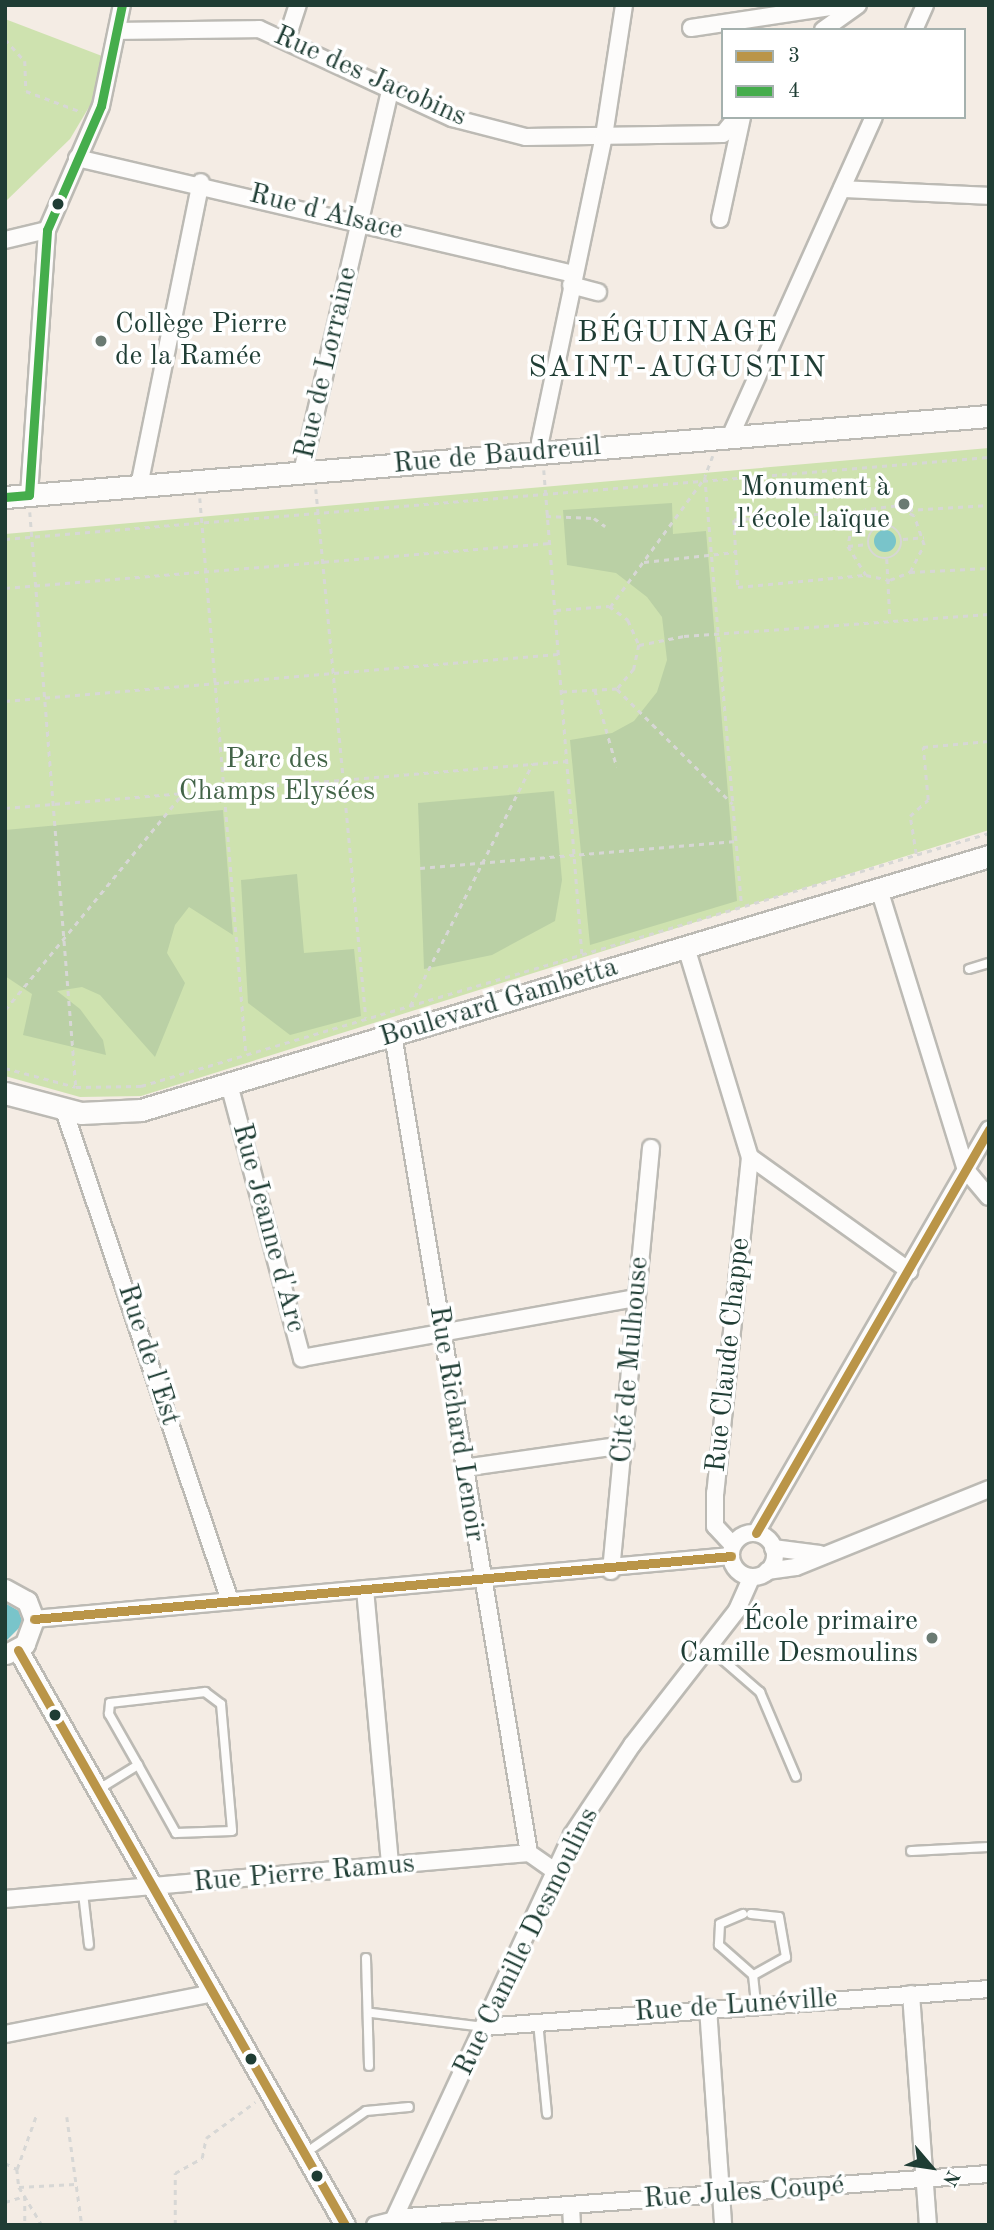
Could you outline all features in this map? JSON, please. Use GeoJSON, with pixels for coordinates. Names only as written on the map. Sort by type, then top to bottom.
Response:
{"type":"FeatureCollection","features":[{"type":"Feature","properties":{"kind":"main road","name":"Rue de Baudreuil"},"geometry":{"type":"LineString","coordinates":[[5,497],[989,416]]}},
{"type":"Feature","properties":{"kind":"main road","name":"Boulevard Gambetta"},"geometry":{"type":"LineString","coordinates":[[5,1093],[72,1112],[141,1110],[989,856]]}},
{"type":"Feature","properties":{"kind":"street"},"geometry":{"type":"LineString","coordinates":[[29,495],[47,230],[101,106],[121,31],[122,5]]}},
{"type":"Feature","properties":{"kind":"street"},"geometry":{"type":"LineString","coordinates":[[287,38],[298,5]]}},
{"type":"Feature","properties":{"kind":"street"},"geometry":{"type":"LineString","coordinates":[[543,452],[540,442],[604,136],[624,5]]}},
{"type":"Feature","properties":{"kind":"street"},"geometry":{"type":"LineString","coordinates":[[691,29],[768,24],[843,5]]}},
{"type":"Feature","properties":{"kind":"street"},"geometry":{"type":"LineString","coordinates":[[825,28],[858,5]]}},
{"type":"Feature","properties":{"kind":"street"},"geometry":{"type":"LineString","coordinates":[[915,28],[925,5]]}},
{"type":"Feature","properties":{"kind":"street","name":"Rue des Jacobins"},"geometry":{"type":"LineString","coordinates":[[121,31],[259,29],[287,38],[390,90],[452,117],[526,137],[723,134],[737,119]]}},
{"type":"Feature","properties":{"kind":"street","name":"Rue de Lorraine"},"geometry":{"type":"LineString","coordinates":[[308,472],[390,90]]}},
{"type":"Feature","properties":{"kind":"street"},"geometry":{"type":"LineString","coordinates":[[720,219],[739,119]]}},
{"type":"Feature","properties":{"kind":"street"},"geometry":{"type":"LineString","coordinates":[[721,438],[873,119]]}},
{"type":"Feature","properties":{"kind":"street","name":"Rue d'Alsace"},"geometry":{"type":"LineString","coordinates":[[77,158],[201,182],[572,279]]}},
{"type":"Feature","properties":{"kind":"street"},"geometry":{"type":"LineString","coordinates":[[139,486],[201,182]]}},
{"type":"Feature","properties":{"kind":"street"},"geometry":{"type":"LineString","coordinates":[[842,189],[989,197]]}},
{"type":"Feature","properties":{"kind":"street"},"geometry":{"type":"LineString","coordinates":[[5,240],[47,230]]}},
{"type":"Feature","properties":{"kind":"street"},"geometry":{"type":"LineString","coordinates":[[572,279],[598,292]]}},
{"type":"Feature","properties":{"kind":"street"},"geometry":{"type":"LineString","coordinates":[[879,889],[966,1170],[989,1197]]}},
{"type":"Feature","properties":{"kind":"street"},"geometry":{"type":"LineString","coordinates":[[686,947],[750,1157],[909,1271]]}},
{"type":"Feature","properties":{"kind":"street","name":"Rue Richard Lenoir"},"geometry":{"type":"LineString","coordinates":[[393,1035],[529,1853]]}},
{"type":"Feature","properties":{"kind":"street","name":"Rue Jeanne d'Arc"},"geometry":{"type":"LineString","coordinates":[[237,1082],[302,1358],[441,1332]]}},
{"type":"Feature","properties":{"kind":"street","name":"Rue de l'Est"},"geometry":{"type":"LineString","coordinates":[[72,1112],[230,1601]]}},
{"type":"Feature","properties":{"kind":"street"},"geometry":{"type":"LineString","coordinates":[[34,1619],[482,1579],[611,1571],[732,1551],[756,1533],[989,1129]]}},
{"type":"Feature","properties":{"kind":"street","name":"Cité de Mulhouse"},"geometry":{"type":"LineString","coordinates":[[611,1571],[625,1445],[650,1148]]}},
{"type":"Feature","properties":{"kind":"street","name":"Rue Claude Chappe"},"geometry":{"type":"LineString","coordinates":[[732,1551],[718,1535],[715,1493],[750,1157]]}},
{"type":"Feature","properties":{"kind":"street"},"geometry":{"type":"LineString","coordinates":[[441,1332],[637,1298]]}},
{"type":"Feature","properties":{"kind":"street"},"geometry":{"type":"LineString","coordinates":[[463,1468],[625,1445]]}},
{"type":"Feature","properties":{"kind":"street"},"geometry":{"type":"LineString","coordinates":[[732,1551],[736,1568],[760,1574],[796,1567],[820,1554],[989,1489]]}},
{"type":"Feature","properties":{"kind":"street"},"geometry":{"type":"LineString","coordinates":[[756,1533],[774,1548],[820,1554]]}},
{"type":"Feature","properties":{"kind":"street","name":"Rue Camille Desmoulins"},"geometry":{"type":"LineString","coordinates":[[394,2221],[555,1871],[632,1745],[743,1602],[774,1548]]}},
{"type":"Feature","properties":{"kind":"street"},"geometry":{"type":"LineString","coordinates":[[5,1589],[27,1601],[34,1619],[30,1637],[12,1652],[99,1789],[345,2225]]}},
{"type":"Feature","properties":{"kind":"street"},"geometry":{"type":"LineString","coordinates":[[365,1589],[390,1866]]}},
{"type":"Feature","properties":{"kind":"street"},"geometry":{"type":"LineString","coordinates":[[529,1853],[555,1871]]}},
{"type":"Feature","properties":{"kind":"street","name":"Rue Pierre Ramus"},"geometry":{"type":"LineString","coordinates":[[5,1899],[529,1853]]}},
{"type":"Feature","properties":{"kind":"street","name":"Rue de Lunéville"},"geometry":{"type":"LineString","coordinates":[[484,2026],[989,1989]]}},
{"type":"Feature","properties":{"kind":"street"},"geometry":{"type":"LineString","coordinates":[[5,2034],[214,1993]]}},
{"type":"Feature","properties":{"kind":"street"},"geometry":{"type":"LineString","coordinates":[[911,1994],[928,2225]]}},
{"type":"Feature","properties":{"kind":"street"},"geometry":{"type":"LineString","coordinates":[[708,2008],[723,2225]]}},
{"type":"Feature","properties":{"kind":"street","name":"Rue Jules Coupé"},"geometry":{"type":"LineString","coordinates":[[375,2225],[394,2221],[570,2206],[989,2174]]}},
{"type":"Feature","properties":{"kind":"street"},"geometry":{"type":"LineString","coordinates":[[570,2206],[572,2225]]}},
{"type":"Feature","properties":{"kind":"lane"},"geometry":{"type":"LineString","coordinates":[[969,969],[989,963]]}},
{"type":"Feature","properties":{"kind":"lane"},"geometry":{"type":"LineString","coordinates":[[708,1647],[760,1692],[796,1777]]}},
{"type":"Feature","properties":{"kind":"lane"},"geometry":{"type":"LineString","coordinates":[[205,1692],[217,1698],[232,1831],[176,1833],[138,1765],[109,1713],[114,1700],[205,1692]]}},
{"type":"Feature","properties":{"kind":"lane"},"geometry":{"type":"LineString","coordinates":[[99,1789],[138,1765]]}},
{"type":"Feature","properties":{"kind":"lane"},"geometry":{"type":"LineString","coordinates":[[911,1851],[989,1847]]}},
{"type":"Feature","properties":{"kind":"lane"},"geometry":{"type":"LineString","coordinates":[[83,1893],[89,1945]]}},
{"type":"Feature","properties":{"kind":"lane"},"geometry":{"type":"LineString","coordinates":[[753,1975],[781,1965],[786,1957],[779,1917],[747,1914],[720,1924],[719,1945],[753,1975],[756,2004]]}},
{"type":"Feature","properties":{"kind":"lane"},"geometry":{"type":"LineString","coordinates":[[366,1958],[372,2012],[369,2066]]}},
{"type":"Feature","properties":{"kind":"lane"},"geometry":{"type":"LineString","coordinates":[[372,2012],[484,2026]]}},
{"type":"Feature","properties":{"kind":"lane"},"geometry":{"type":"LineString","coordinates":[[538,2022],[547,2114]]}},
{"type":"Feature","properties":{"kind":"lane"},"geometry":{"type":"LineString","coordinates":[[304,2154],[366,2111],[409,2107]]}},
{"type":"Feature","properties":{"kind":"path"},"geometry":{"type":"LineString","coordinates":[[5,39],[24,61],[26,91],[85,114]]}},
{"type":"Feature","properties":{"kind":"path"},"geometry":{"type":"LineString","coordinates":[[610,607],[705,477],[721,438]]}},
{"type":"Feature","properties":{"kind":"path"},"geometry":{"type":"LineString","coordinates":[[543,452],[584,978]]}},
{"type":"Feature","properties":{"kind":"path"},"geometry":{"type":"LineString","coordinates":[[5,539],[705,477],[989,457]]}},
{"type":"Feature","properties":{"kind":"path"},"geometry":{"type":"LineString","coordinates":[[308,472],[318,513],[324,563],[370,1042]]}},
{"type":"Feature","properties":{"kind":"path"},"geometry":{"type":"LineString","coordinates":[[705,477],[744,930]]}},
{"type":"Feature","properties":{"kind":"path"},"geometry":{"type":"LineString","coordinates":[[198,481],[226,789],[246,1054],[237,1082]]}},
{"type":"Feature","properties":{"kind":"path"},"geometry":{"type":"LineString","coordinates":[[29,495],[30,536],[68,938],[76,1087],[72,1112]]}},
{"type":"Feature","properties":{"kind":"path"},"geometry":{"type":"LineString","coordinates":[[866,575],[848,547],[852,526],[875,506],[906,510],[989,505]]}},
{"type":"Feature","properties":{"kind":"path"},"geometry":{"type":"LineString","coordinates":[[906,510],[924,537]]}},
{"type":"Feature","properties":{"kind":"path"},"geometry":{"type":"LineString","coordinates":[[852,526],[839,513],[734,520],[738,587],[866,575],[890,580],[911,572],[989,568]]}},
{"type":"Feature","properties":{"kind":"path"},"geometry":{"type":"LineString","coordinates":[[547,516],[594,519],[606,526]]}},
{"type":"Feature","properties":{"kind":"path"},"geometry":{"type":"LineString","coordinates":[[868,544],[873,529],[882,524],[902,539],[924,537]]}},
{"type":"Feature","properties":{"kind":"path"},"geometry":{"type":"LineString","coordinates":[[911,572],[924,537]]}},
{"type":"Feature","properties":{"kind":"path"},"geometry":{"type":"LineString","coordinates":[[890,620],[887,559],[902,539]]}},
{"type":"Feature","properties":{"kind":"path"},"geometry":{"type":"LineString","coordinates":[[5,588],[550,543]]}},
{"type":"Feature","properties":{"kind":"path"},"geometry":{"type":"LineString","coordinates":[[848,547],[868,544]]}},
{"type":"Feature","properties":{"kind":"path"},"geometry":{"type":"LineString","coordinates":[[868,544],[877,557],[887,559]]}},
{"type":"Feature","properties":{"kind":"path"},"geometry":{"type":"LineString","coordinates":[[644,562],[736,552]]}},
{"type":"Feature","properties":{"kind":"path"},"geometry":{"type":"LineString","coordinates":[[555,610],[610,607],[628,620],[639,645],[634,669],[617,689],[562,692]]}},
{"type":"Feature","properties":{"kind":"path"},"geometry":{"type":"LineString","coordinates":[[639,645],[890,620],[989,614]]}},
{"type":"Feature","properties":{"kind":"path"},"geometry":{"type":"LineString","coordinates":[[5,701],[558,654]]}},
{"type":"Feature","properties":{"kind":"path"},"geometry":{"type":"LineString","coordinates":[[617,689],[733,804]]}},
{"type":"Feature","properties":{"kind":"path"},"geometry":{"type":"LineString","coordinates":[[594,690],[617,767]]}},
{"type":"Feature","properties":{"kind":"path"},"geometry":{"type":"LineString","coordinates":[[920,877],[909,816],[928,800],[923,747],[989,741]]}},
{"type":"Feature","properties":{"kind":"path"},"geometry":{"type":"LineString","coordinates":[[5,808],[567,761]]}},
{"type":"Feature","properties":{"kind":"path"},"geometry":{"type":"LineString","coordinates":[[410,1006],[533,763]]}},
{"type":"Feature","properties":{"kind":"path"},"geometry":{"type":"LineString","coordinates":[[5,1010],[68,938],[184,793]]}},
{"type":"Feature","properties":{"kind":"path"},"geometry":{"type":"LineString","coordinates":[[5,1068],[76,1087],[141,1086],[989,833]]}},
{"type":"Feature","properties":{"kind":"path"},"geometry":{"type":"LineString","coordinates":[[420,868],[574,857],[736,841]]}},
{"type":"Feature","properties":{"kind":"path"},"geometry":{"type":"LineString","coordinates":[[175,2225],[175,2173],[202,2158],[206,2138],[270,2093]]}},
{"type":"Feature","properties":{"kind":"path"},"geometry":{"type":"LineString","coordinates":[[37,2113],[17,2169],[19,2187],[42,2225]]}},
{"type":"Feature","properties":{"kind":"path"},"geometry":{"type":"LineString","coordinates":[[67,2117],[82,2225]]}},
{"type":"Feature","properties":{"kind":"path"},"geometry":{"type":"LineString","coordinates":[[5,2163],[17,2169]]}},
{"type":"Feature","properties":{"kind":"path"},"geometry":{"type":"LineString","coordinates":[[19,2187],[75,2185]]}},
{"type":"Feature","properties":{"kind":"path"},"geometry":{"type":"LineString","coordinates":[[5,2202],[25,2196]]}},
{"type":"Feature","properties":{"kind":"path"},"geometry":{"type":"LineString","coordinates":[[25,2196],[25,2225]]}},
{"type":"Feature","properties":{"kind":"green space"},"geometry":{"type":"Polygon","coordinates":[[[5,19],[102,56],[92,102],[70,139],[5,202],[5,19]]]}},
{"type":"Feature","properties":{"kind":"green space","name":"Parc des Champs Elysées"},"geometry":{"type":"Polygon","coordinates":[[[989,448],[989,830],[141,1096],[80,1097],[5,1076],[5,534],[989,448]]]}},
{"type":"Feature","properties":{"kind":"green space"},"geometry":{"type":"Polygon","coordinates":[[[672,503],[673,534],[706,531],[737,901],[590,945],[570,740],[612,733],[634,721],[657,692],[667,660],[662,617],[647,597],[616,573],[567,565],[563,510],[672,503]]]}},
{"type":"Feature","properties":{"kind":"green space"},"geometry":{"type":"Polygon","coordinates":[[[554,791],[562,880],[555,921],[492,955],[424,969],[418,803],[554,791]]]}},
{"type":"Feature","properties":{"kind":"green space"},"geometry":{"type":"Polygon","coordinates":[[[223,810],[233,935],[189,907],[175,925],[167,953],[185,983],[155,1057],[100,995],[82,987],[57,991],[80,1009],[103,1040],[106,1055],[23,1035],[32,994],[5,976],[5,830],[223,810]]]}},
{"type":"Feature","properties":{"kind":"green space"},"geometry":{"type":"Polygon","coordinates":[[[297,874],[304,953],[354,949],[361,1016],[290,1035],[248,1003],[241,880],[297,874]]]}},
{"type":"Feature","properties":{"kind":"water"},"geometry":{"type":"Polygon","coordinates":[[[885,530],[893,533],[896,541],[893,549],[885,552],[877,549],[874,541],[877,533],[885,530]]]}},
{"type":"Feature","properties":{"kind":"water"},"geometry":{"type":"Polygon","coordinates":[[[5,1603],[19,1611],[23,1624],[5,1642],[5,1603]]]}},
{"type":"Feature","properties":{"kind":"transit line","name":"4"},"geometry":{"type":"LineString","coordinates":[[5,497],[29,495],[47,230],[101,106],[122,5]]}},
{"type":"Feature","properties":{"kind":"transit line","name":"3"},"geometry":{"type":"LineString","coordinates":[[756,1533],[989,1129]]}},
{"type":"Feature","properties":{"kind":"transit line","name":"3"},"geometry":{"type":"LineString","coordinates":[[34,1619],[731,1556]]}},
{"type":"Feature","properties":{"kind":"transit line","name":"3"},"geometry":{"type":"LineString","coordinates":[[18,1650],[345,2225]]}},
{"type":"Feature","properties":{"kind":"place","name":"Collège Pierre de la Ramée"},"geometry":{"type":"Point","coordinates":[101,341]}},
{"type":"Feature","properties":{"kind":"place","name":"Monument à l'école laïque"},"geometry":{"type":"Point","coordinates":[904,504]}},
{"type":"Feature","properties":{"kind":"place","name":"École primaire Camille Desmoulins"},"geometry":{"type":"Point","coordinates":[932,1638]}},
{"type":"Feature","properties":{"kind":"district","name":"BÉGUINAGE SAINT-AUGUSTIN"},"geometry":{"type":"Point","coordinates":[678,350]}}]}
